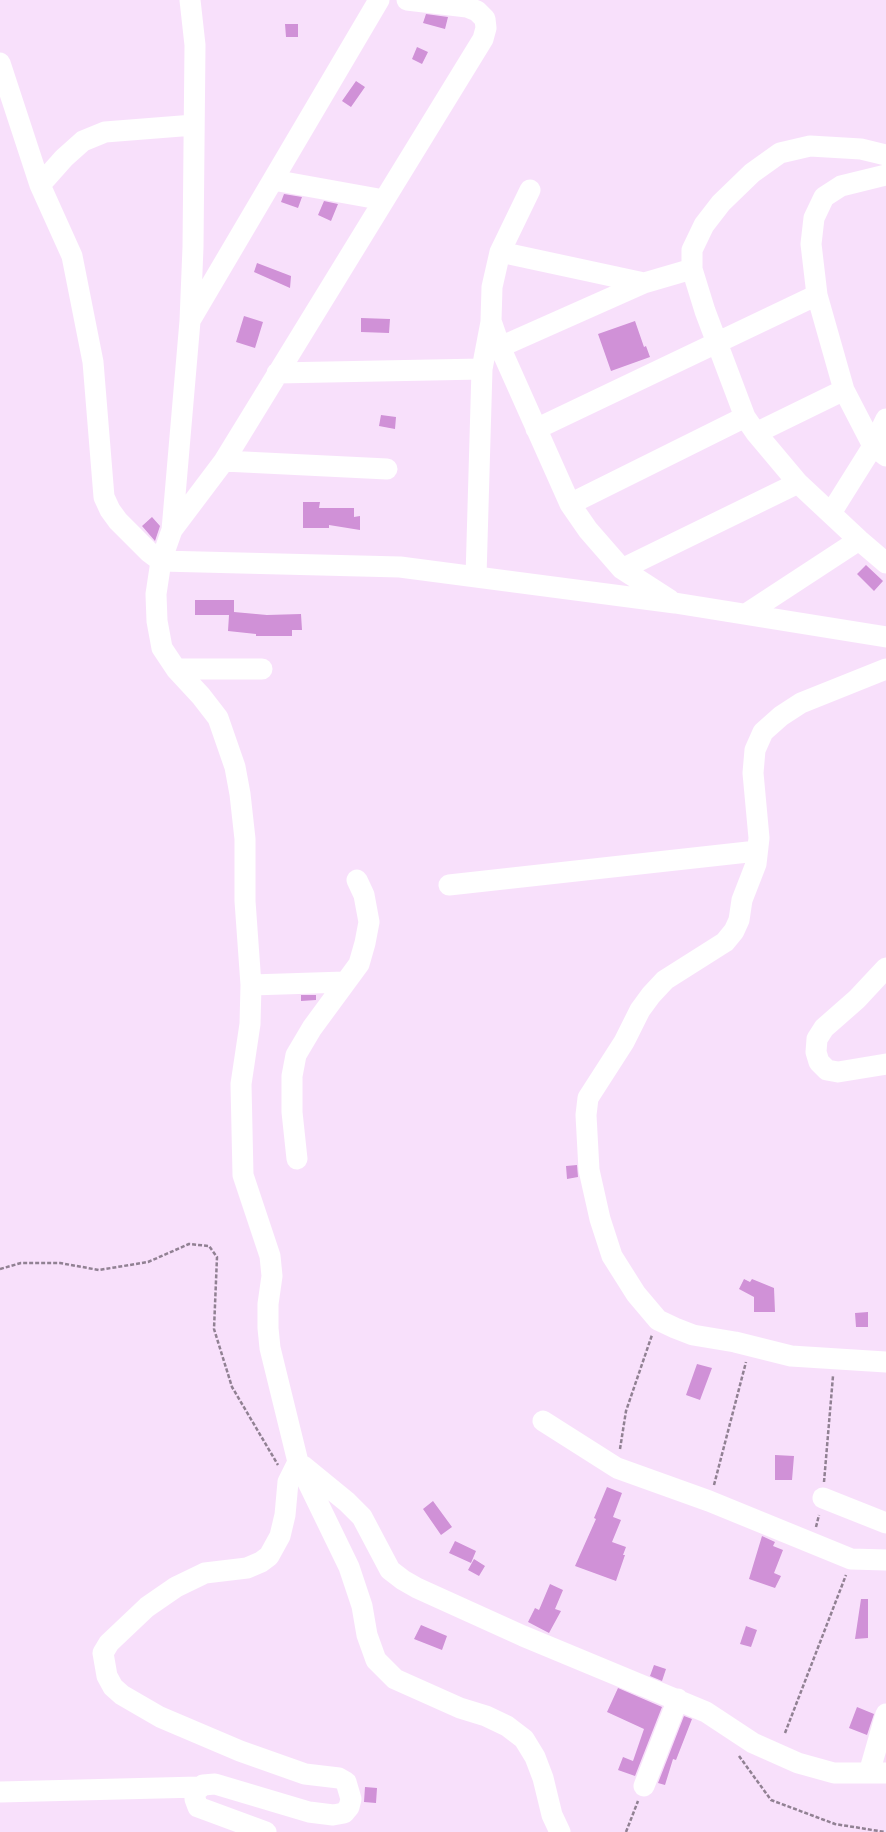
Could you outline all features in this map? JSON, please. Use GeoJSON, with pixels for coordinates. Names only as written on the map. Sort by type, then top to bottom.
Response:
{"type":"FeatureCollection","features":[{"type":"Feature","properties":{"kind":"street"},"geometry":{"type":"LineString","coordinates":[[190,0],[195,45],[193,247],[190,321],[172,530],[161,561],[156,594],[157,621],[162,648],[176,669],[201,696],[218,718],[235,767],[240,794],[245,838],[245,901],[251,985],[250,1024],[241,1084],[243,1175],[270,1256],[272,1276],[268,1304],[270,1348],[298,1462],[349,1567],[362,1606],[367,1635],[376,1660],[395,1679],[454,1705],[486,1716],[507,1726],[524,1739],[535,1757],[543,1778],[552,1815],[560,1832]]}},
{"type":"Feature","properties":{"kind":"street"},"geometry":{"type":"LineString","coordinates":[[190,321],[379,0]]}},
{"type":"Feature","properties":{"kind":"street"},"geometry":{"type":"LineString","coordinates":[[172,530],[224,461],[483,38],[486,28],[485,19],[477,12],[467,7],[407,0]]}},
{"type":"Feature","properties":{"kind":"street"},"geometry":{"type":"LineString","coordinates":[[0,64],[40,185],[72,256],[93,362],[104,497],[110,510],[118,521],[149,552],[161,561],[400,567],[675,603],[886,637]]}},
{"type":"Feature","properties":{"kind":"street"},"geometry":{"type":"LineString","coordinates":[[40,185],[64,158],[83,141],[105,132],[194,125]]}},
{"type":"Feature","properties":{"kind":"street"},"geometry":{"type":"LineString","coordinates":[[886,155],[861,149],[810,146],[780,153],[752,173],[721,203],[704,225],[692,250],[692,269],[705,311],[750,425],[798,482],[859,540],[886,563]]}},
{"type":"Feature","properties":{"kind":"street"},"geometry":{"type":"LineString","coordinates":[[880,451],[844,390],[817,295],[811,244],[814,218],[824,197],[841,186],[886,175]]}},
{"type":"Feature","properties":{"kind":"street"},"geometry":{"type":"LineString","coordinates":[[273,180],[384,200]]}},
{"type":"Feature","properties":{"kind":"street"},"geometry":{"type":"LineString","coordinates":[[476,577],[482,369],[491,321],[492,287],[500,252],[530,190]]}},
{"type":"Feature","properties":{"kind":"street"},"geometry":{"type":"LineString","coordinates":[[500,252],[644,283]]}},
{"type":"Feature","properties":{"kind":"street"},"geometry":{"type":"LineString","coordinates":[[500,347],[644,283],[692,269]]}},
{"type":"Feature","properties":{"kind":"street"},"geometry":{"type":"LineString","coordinates":[[536,429],[817,295]]}},
{"type":"Feature","properties":{"kind":"street"},"geometry":{"type":"LineString","coordinates":[[491,321],[500,347],[570,504],[588,530],[622,569],[675,603]]}},
{"type":"Feature","properties":{"kind":"street"},"geometry":{"type":"LineString","coordinates":[[277,373],[482,369]]}},
{"type":"Feature","properties":{"kind":"street"},"geometry":{"type":"LineString","coordinates":[[570,504],[750,425],[844,390]]}},
{"type":"Feature","properties":{"kind":"street"},"geometry":{"type":"LineString","coordinates":[[831,513],[880,451],[886,419]]}},
{"type":"Feature","properties":{"kind":"street"},"geometry":{"type":"LineString","coordinates":[[224,461],[387,469]]}},
{"type":"Feature","properties":{"kind":"street"},"geometry":{"type":"LineString","coordinates":[[622,569],[798,482]]}},
{"type":"Feature","properties":{"kind":"street"},"geometry":{"type":"LineString","coordinates":[[746,614],[859,540]]}},
{"type":"Feature","properties":{"kind":"street"},"geometry":{"type":"LineString","coordinates":[[176,669],[262,668]]}},
{"type":"Feature","properties":{"kind":"street"},"geometry":{"type":"LineString","coordinates":[[886,669],[801,703],[781,716],[762,732],[755,750],[752,773],[759,838],[756,864],[742,900],[734,931],[725,942],[665,980],[651,995],[640,1010],[624,1042],[588,1098],[586,1115],[589,1170],[600,1219],[609,1248],[612,1256],[636,1294],[658,1320],[693,1335],[751,1346],[791,1356],[834,1360],[886,1362]]}},
{"type":"Feature","properties":{"kind":"street"},"geometry":{"type":"LineString","coordinates":[[449,885],[757,851]]}},
{"type":"Feature","properties":{"kind":"street"},"geometry":{"type":"LineString","coordinates":[[297,1159],[292,1112],[292,1076],[296,1055],[312,1028],[359,964],[369,922],[364,894],[357,880]]}},
{"type":"Feature","properties":{"kind":"street"},"geometry":{"type":"LineString","coordinates":[[886,968],[857,1000],[824,1028],[817,1039],[816,1052],[819,1062],[827,1070],[838,1072],[886,1064]]}},
{"type":"Feature","properties":{"kind":"street"},"geometry":{"type":"LineString","coordinates":[[251,985],[345,982]]}},
{"type":"Feature","properties":{"kind":"street"},"geometry":{"type":"LineString","coordinates":[[542,1421],[617,1468],[709,1501],[851,1559],[886,1560]]}},
{"type":"Feature","properties":{"kind":"street"},"geometry":{"type":"LineString","coordinates":[[0,1792],[199,1787],[203,1785],[215,1784],[309,1812],[332,1815],[344,1813],[349,1807],[351,1799],[346,1782],[339,1778],[304,1774],[240,1751],[160,1717],[122,1695],[113,1687],[104,1666],[103,1653],[109,1643],[147,1607],[176,1587],[205,1573],[246,1568],[261,1562],[269,1556],[280,1536],[285,1515],[288,1482],[298,1462]]}},
{"type":"Feature","properties":{"kind":"street"},"geometry":{"type":"LineString","coordinates":[[298,1462],[347,1502],[362,1517],[390,1570],[403,1580],[523,1636],[678,1699],[706,1712],[753,1743],[798,1763],[834,1774],[878,1773],[886,1714]]}},
{"type":"Feature","properties":{"kind":"street"},"geometry":{"type":"LineString","coordinates":[[823,1498],[886,1523]]}},
{"type":"Feature","properties":{"kind":"street"},"geometry":{"type":"LineString","coordinates":[[644,1786],[678,1699]]}},
{"type":"Feature","properties":{"kind":"street"},"geometry":{"type":"LineString","coordinates":[[199,1787],[195,1792],[195,1799],[198,1807],[266,1832]]}},
{"type":"Feature","properties":{"kind":"path"},"geometry":{"type":"LineString","coordinates":[[0,1269],[21,1263],[60,1263],[99,1270],[148,1262],[189,1244],[209,1246],[216,1257],[214,1329],[232,1387],[288,1482]]}},
{"type":"Feature","properties":{"kind":"path"},"geometry":{"type":"LineString","coordinates":[[617,1468],[626,1411],[658,1320]]}},
{"type":"Feature","properties":{"kind":"path"},"geometry":{"type":"LineString","coordinates":[[709,1501],[751,1346]]}},
{"type":"Feature","properties":{"kind":"path"},"geometry":{"type":"LineString","coordinates":[[812,1543],[823,1498],[834,1360]]}},
{"type":"Feature","properties":{"kind":"path"},"geometry":{"type":"LineString","coordinates":[[785,1733],[851,1559]]}},
{"type":"Feature","properties":{"kind":"path"},"geometry":{"type":"LineString","coordinates":[[739,1756],[771,1800],[835,1824],[886,1832]]}},
{"type":"Feature","properties":{"kind":"path"},"geometry":{"type":"LineString","coordinates":[[626,1832],[644,1786]]}},
{"type":"Feature","properties":{"kind":"building"},"geometry":{"type":"Polygon","coordinates":[[[426,14],[448,17],[445,29],[423,23],[426,14]]]}},
{"type":"Feature","properties":{"kind":"building"},"geometry":{"type":"Polygon","coordinates":[[[285,24],[298,24],[298,37],[286,37],[285,24]]]}},
{"type":"Feature","properties":{"kind":"building"},"geometry":{"type":"Polygon","coordinates":[[[417,47],[428,52],[422,64],[412,59],[417,47]]]}},
{"type":"Feature","properties":{"kind":"building"},"geometry":{"type":"Polygon","coordinates":[[[356,81],[365,87],[351,107],[342,101],[356,81]]]}},
{"type":"Feature","properties":{"kind":"building"},"geometry":{"type":"Polygon","coordinates":[[[284,194],[302,197],[298,208],[281,202],[284,194]]]}},
{"type":"Feature","properties":{"kind":"building"},"geometry":{"type":"Polygon","coordinates":[[[324,201],[338,204],[331,221],[318,215],[324,201]]]}},
{"type":"Feature","properties":{"kind":"building"},"geometry":{"type":"Polygon","coordinates":[[[257,263],[291,276],[290,288],[254,272],[257,263]]]}},
{"type":"Feature","properties":{"kind":"building"},"geometry":{"type":"Polygon","coordinates":[[[244,316],[263,322],[255,348],[236,342],[244,316]]]}},
{"type":"Feature","properties":{"kind":"building"},"geometry":{"type":"Polygon","coordinates":[[[361,318],[390,319],[389,333],[361,332],[361,318]]]}},
{"type":"Feature","properties":{"kind":"building"},"geometry":{"type":"Polygon","coordinates":[[[635,321],[644,347],[646,346],[650,357],[611,371],[598,334],[635,321]]]}},
{"type":"Feature","properties":{"kind":"building"},"geometry":{"type":"Polygon","coordinates":[[[381,415],[396,417],[395,429],[379,426],[381,415]]]}},
{"type":"Feature","properties":{"kind":"building"},"geometry":{"type":"Polygon","coordinates":[[[303,502],[320,502],[319,508],[354,508],[354,517],[360,516],[360,530],[329,525],[329,528],[303,528],[303,502]]]}},
{"type":"Feature","properties":{"kind":"building"},"geometry":{"type":"Polygon","coordinates":[[[152,517],[160,526],[155,541],[142,526],[152,517]]]}},
{"type":"Feature","properties":{"kind":"building"},"geometry":{"type":"Polygon","coordinates":[[[866,565],[883,581],[874,591],[857,574],[866,565]]]}},
{"type":"Feature","properties":{"kind":"building"},"geometry":{"type":"Polygon","coordinates":[[[195,600],[234,600],[234,612],[267,615],[301,614],[302,630],[292,630],[292,636],[256,636],[256,634],[228,631],[229,615],[195,615],[195,600]]]}},
{"type":"Feature","properties":{"kind":"building"},"geometry":{"type":"Polygon","coordinates":[[[301,995],[316,995],[316,1000],[301,1001],[301,995]]]}},
{"type":"Feature","properties":{"kind":"building"},"geometry":{"type":"Polygon","coordinates":[[[577,1165],[578,1177],[567,1179],[566,1166],[577,1165]]]}},
{"type":"Feature","properties":{"kind":"building"},"geometry":{"type":"Polygon","coordinates":[[[744,1279],[750,1282],[752,1279],[774,1288],[775,1312],[754,1312],[754,1297],[739,1289],[744,1279]]]}},
{"type":"Feature","properties":{"kind":"building"},"geometry":{"type":"Polygon","coordinates":[[[868,1312],[868,1327],[856,1327],[855,1313],[868,1312]]]}},
{"type":"Feature","properties":{"kind":"building"},"geometry":{"type":"Polygon","coordinates":[[[697,1364],[712,1368],[700,1400],[686,1395],[697,1364]]]}},
{"type":"Feature","properties":{"kind":"building"},"geometry":{"type":"Polygon","coordinates":[[[775,1455],[794,1456],[792,1480],[775,1480],[775,1455]]]}},
{"type":"Feature","properties":{"kind":"building"},"geometry":{"type":"Polygon","coordinates":[[[607,1487],[622,1493],[613,1517],[621,1520],[612,1542],[626,1547],[623,1555],[625,1555],[616,1581],[575,1566],[596,1519],[594,1518],[607,1487]]]}},
{"type":"Feature","properties":{"kind":"building"},"geometry":{"type":"Polygon","coordinates":[[[433,1501],[452,1527],[441,1535],[423,1509],[433,1501]]]}},
{"type":"Feature","properties":{"kind":"building"},"geometry":{"type":"Polygon","coordinates":[[[762,1536],[775,1542],[773,1546],[783,1550],[774,1573],[781,1576],[775,1588],[749,1579],[762,1536]]]}},
{"type":"Feature","properties":{"kind":"building"},"geometry":{"type":"Polygon","coordinates":[[[455,1541],[476,1551],[471,1563],[449,1553],[455,1541]]]}},
{"type":"Feature","properties":{"kind":"building"},"geometry":{"type":"Polygon","coordinates":[[[474,1559],[485,1566],[479,1576],[468,1570],[474,1559]]]}},
{"type":"Feature","properties":{"kind":"building"},"geometry":{"type":"Polygon","coordinates":[[[550,1584],[563,1590],[555,1609],[561,1611],[549,1633],[528,1622],[535,1608],[539,1610],[550,1584]]]}},
{"type":"Feature","properties":{"kind":"building"},"geometry":{"type":"Polygon","coordinates":[[[861,1599],[868,1599],[868,1638],[855,1639],[861,1599]]]}},
{"type":"Feature","properties":{"kind":"building"},"geometry":{"type":"Polygon","coordinates":[[[421,1625],[447,1636],[442,1650],[414,1639],[421,1625]]]}},
{"type":"Feature","properties":{"kind":"building"},"geometry":{"type":"Polygon","coordinates":[[[746,1626],[757,1630],[751,1647],[740,1644],[746,1626]]]}},
{"type":"Feature","properties":{"kind":"building"},"geometry":{"type":"Polygon","coordinates":[[[654,1665],[666,1669],[662,1681],[650,1676],[654,1665]]]}},
{"type":"Feature","properties":{"kind":"building"},"geometry":{"type":"Polygon","coordinates":[[[618,1688],[662,1707],[635,1776],[618,1770],[623,1757],[633,1761],[644,1729],[607,1712],[618,1688]]]}},
{"type":"Feature","properties":{"kind":"building"},"geometry":{"type":"Polygon","coordinates":[[[857,1707],[874,1714],[867,1735],[849,1728],[857,1707]]]}},
{"type":"Feature","properties":{"kind":"building"},"geometry":{"type":"Polygon","coordinates":[[[684,1716],[692,1719],[676,1760],[673,1759],[665,1785],[658,1783],[684,1716]]]}},
{"type":"Feature","properties":{"kind":"building"},"geometry":{"type":"Polygon","coordinates":[[[365,1787],[377,1788],[376,1803],[364,1802],[365,1787]]]}}]}
